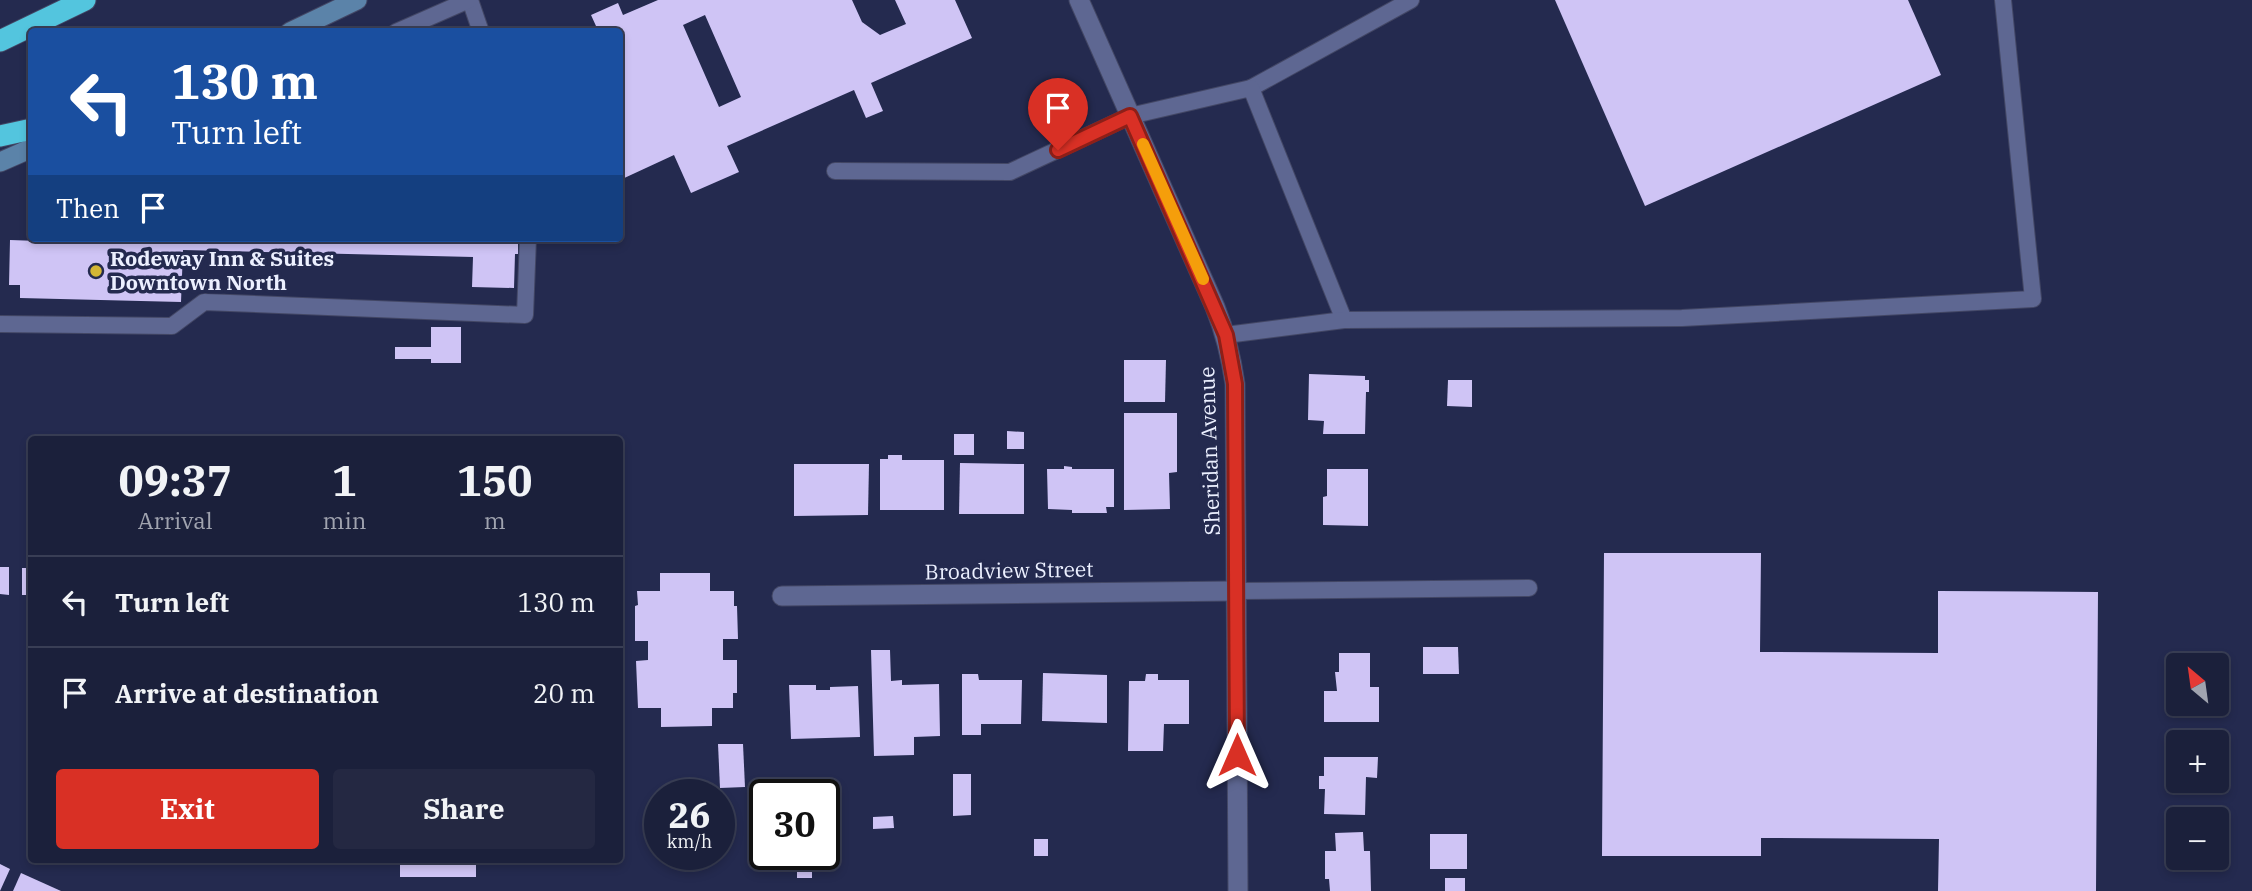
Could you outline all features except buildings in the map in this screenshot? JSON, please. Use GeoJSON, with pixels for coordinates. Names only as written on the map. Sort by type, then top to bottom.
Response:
{"type":"FeatureCollection","features":[{"type":"Feature","properties":{"kind":"highway"},"geometry":{"type":"LineString","coordinates":[[0,41],[85,0]]}},
{"type":"Feature","properties":{"kind":"highway"},"geometry":{"type":"LineString","coordinates":[[0,136],[28,131]]}},
{"type":"Feature","properties":{"kind":"main road"},"geometry":{"type":"LineString","coordinates":[[298,28],[357,0]]}},
{"type":"Feature","properties":{"kind":"main road"},"geometry":{"type":"LineString","coordinates":[[0,162],[28,150]]}},
{"type":"Feature","properties":{"kind":"street","name":"Sheridan Avenue"},"geometry":{"type":"LineString","coordinates":[[1079,0],[1226,335],[1235,384],[1238,891]]}},
{"type":"Feature","properties":{"kind":"street","name":"Broadview Street"},"geometry":{"type":"LineString","coordinates":[[782,596],[1236,591]]}},
{"type":"Feature","properties":{"kind":"lane"},"geometry":{"type":"LineString","coordinates":[[405,28],[469,0],[480,28]]}},
{"type":"Feature","properties":{"kind":"lane"},"geometry":{"type":"LineString","coordinates":[[835,171],[1010,172],[1130,116],[1251,88],[1411,0]]}},
{"type":"Feature","properties":{"kind":"lane"},"geometry":{"type":"LineString","coordinates":[[1226,335],[1344,320],[1682,317],[2033,299],[2003,0]]}},
{"type":"Feature","properties":{"kind":"lane"},"geometry":{"type":"LineString","coordinates":[[1251,88],[1344,320]]}},
{"type":"Feature","properties":{"kind":"lane"},"geometry":{"type":"LineString","coordinates":[[0,324],[172,326],[204,302],[525,315],[528,242]]}},
{"type":"Feature","properties":{"kind":"lane"},"geometry":{"type":"LineString","coordinates":[[1236,591],[1529,587]]}},
{"type":"Feature","properties":{"kind":"slow traffic"},"geometry":{"type":"LineString","coordinates":[[1143,144],[1203,279]]}},
{"type":"Feature","properties":{"kind":"place","name":"Rodeway Inn & Suites Downtown North"},"geometry":{"type":"Point","coordinates":[96,271]}},
{"type":"Feature","properties":{"kind":"route"},"geometry":{"type":"LineString","coordinates":[[1058,150],[1130,116],[1226,335],[1235,384],[1237,755]]}}]}
